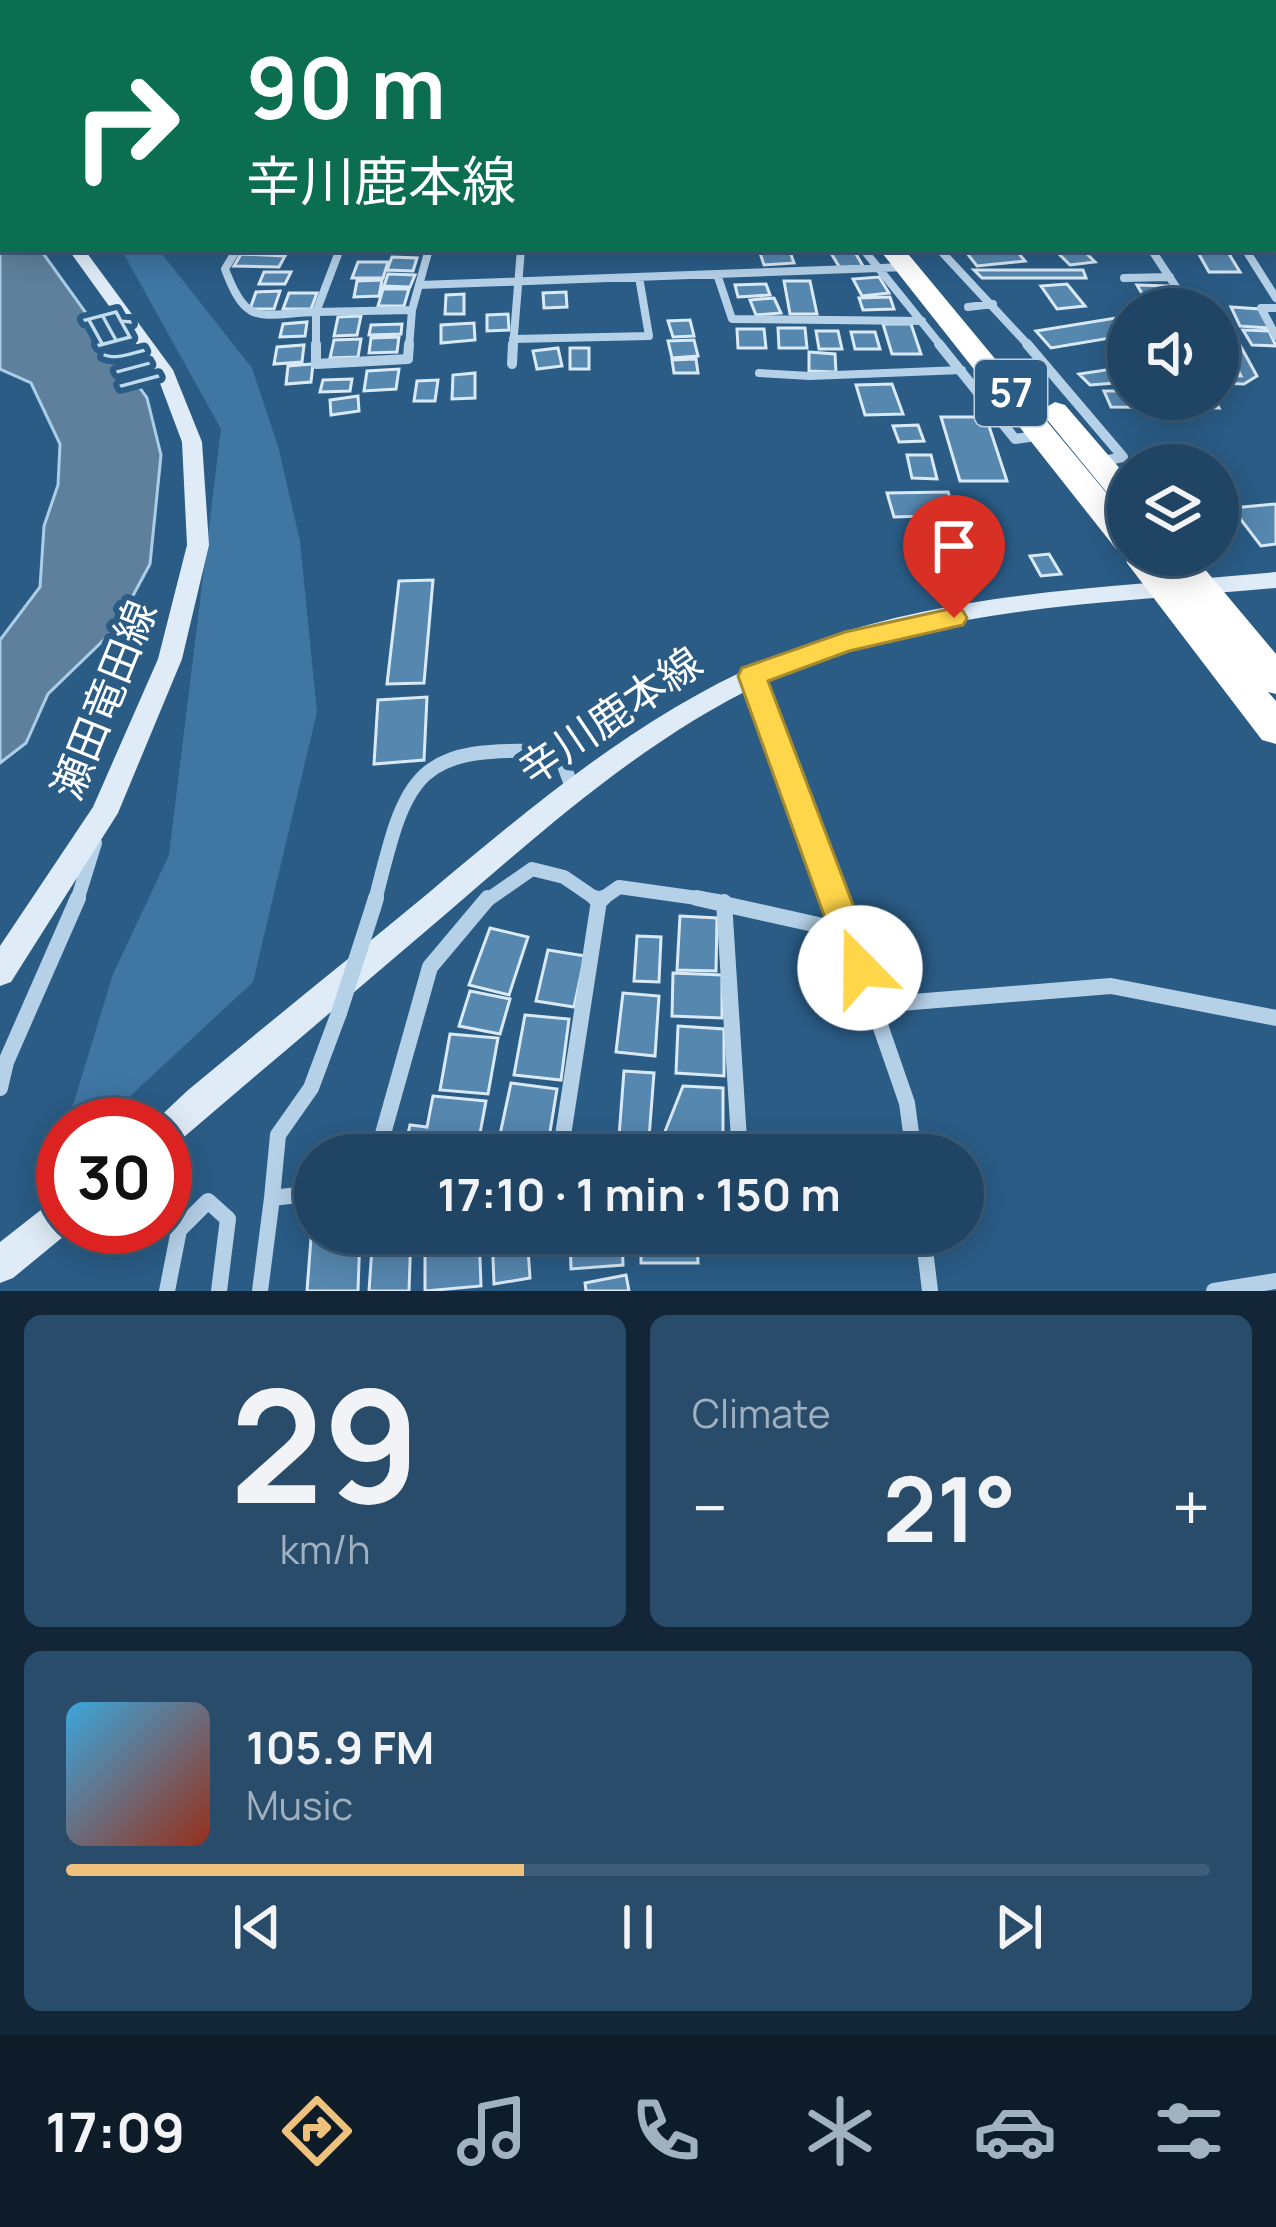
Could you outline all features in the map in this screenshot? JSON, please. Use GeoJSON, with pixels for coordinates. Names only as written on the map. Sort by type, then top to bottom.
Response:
{"type":"FeatureCollection","features":[{"type":"Feature","properties":{"kind":"highway","name":"57"},"geometry":{"type":"LineString","coordinates":[[899,259],[981,305],[1107,450]]}},
{"type":"Feature","properties":{"kind":"highway","name":"57"},"geometry":{"type":"LineString","coordinates":[[899,259],[1107,514]]}},
{"type":"Feature","properties":{"kind":"highway"},"geometry":{"type":"LineString","coordinates":[[1181,578],[1276,680]]}},
{"type":"Feature","properties":{"kind":"highway"},"geometry":{"type":"LineString","coordinates":[[1181,578],[1276,729]]}},
{"type":"Feature","properties":{"kind":"main road","name":"瀬田竜田線"},"geometry":{"type":"LineString","coordinates":[[0,972],[104,813],[170,659],[198,545],[192,442],[164,370],[78,252]]}},
{"type":"Feature","properties":{"kind":"main road","name":"辛川鹿本線"},"geometry":{"type":"LineString","coordinates":[[192,1108],[573,791],[677,718],[752,676],[845,642],[954,618],[1181,578],[1276,580]]}},
{"type":"Feature","properties":{"kind":"main road"},"geometry":{"type":"LineString","coordinates":[[0,1265],[36,1236]]}},
{"type":"Feature","properties":{"kind":"street"},"geometry":{"type":"LineString","coordinates":[[235,252],[225,269],[229,286],[252,314],[412,310]]}},
{"type":"Feature","properties":{"kind":"street"},"geometry":{"type":"LineString","coordinates":[[339,252],[316,312],[316,364],[408,359],[412,310],[428,252]]}},
{"type":"Feature","properties":{"kind":"street"},"geometry":{"type":"LineString","coordinates":[[512,364],[514,283],[520,252]]}},
{"type":"Feature","properties":{"kind":"street"},"geometry":{"type":"LineString","coordinates":[[941,252],[981,305]]}},
{"type":"Feature","properties":{"kind":"street"},"geometry":{"type":"LineString","coordinates":[[1153,252],[1177,288]]}},
{"type":"Feature","properties":{"kind":"street"},"geometry":{"type":"LineString","coordinates":[[1247,252],[1276,298]]}},
{"type":"Feature","properties":{"kind":"street"},"geometry":{"type":"LineString","coordinates":[[419,285],[717,274],[899,259],[922,321],[1015,439],[1044,435]]}},
{"type":"Feature","properties":{"kind":"street"},"geometry":{"type":"LineString","coordinates":[[717,274],[732,319],[922,321]]}},
{"type":"Feature","properties":{"kind":"street"},"geometry":{"type":"LineString","coordinates":[[513,339],[650,336],[639,277]]}},
{"type":"Feature","properties":{"kind":"street"},"geometry":{"type":"LineString","coordinates":[[1124,278],[1170,277]]}},
{"type":"Feature","properties":{"kind":"street"},"geometry":{"type":"LineString","coordinates":[[1276,308],[1261,308],[1276,336]]}},
{"type":"Feature","properties":{"kind":"street"},"geometry":{"type":"LineString","coordinates":[[752,676],[844,931],[876,1005],[907,1103],[911,1134]]}},
{"type":"Feature","properties":{"kind":"street"},"geometry":{"type":"LineString","coordinates":[[260,1291],[278,1135],[311,1088],[373,908],[398,809],[419,772],[454,756],[559,752],[573,791]]}},
{"type":"Feature","properties":{"kind":"street"},"geometry":{"type":"LineString","coordinates":[[0,1088],[6,1062],[75,909],[104,813]]}},
{"type":"Feature","properties":{"kind":"street"},"geometry":{"type":"LineString","coordinates":[[383,1134],[430,967],[492,894],[532,868],[564,877],[598,901]]}},
{"type":"Feature","properties":{"kind":"street"},"geometry":{"type":"LineString","coordinates":[[563,1134],[598,901],[619,886],[724,902],[844,931]]}},
{"type":"Feature","properties":{"kind":"street"},"geometry":{"type":"LineString","coordinates":[[724,902],[739,1134]]}},
{"type":"Feature","properties":{"kind":"street"},"geometry":{"type":"LineString","coordinates":[[876,1005],[1112,986],[1276,1018]]}},
{"type":"Feature","properties":{"kind":"street"},"geometry":{"type":"LineString","coordinates":[[272,1198],[294,1195]]}},
{"type":"Feature","properties":{"kind":"street"},"geometry":{"type":"LineString","coordinates":[[167,1291],[179,1230],[208,1202],[228,1219],[219,1291]]}},
{"type":"Feature","properties":{"kind":"street"},"geometry":{"type":"LineString","coordinates":[[926,1254],[930,1291]]}},
{"type":"Feature","properties":{"kind":"street"},"geometry":{"type":"LineString","coordinates":[[1214,1291],[1276,1281]]}},
{"type":"Feature","properties":{"kind":"lane"},"geometry":{"type":"LineString","coordinates":[[759,373],[809,376],[962,370]]}},
{"type":"Feature","properties":{"kind":"shaded area"},"geometry":{"type":"Polygon","coordinates":[[[0,252],[42,252],[147,398],[161,455],[150,564],[115,629],[48,694],[26,743],[0,763],[0,640],[40,587],[44,526],[58,485],[60,444],[31,383],[0,369],[0,252]]]}},
{"type":"Feature","properties":{"kind":"shaded area"},"geometry":{"type":"Polygon","coordinates":[[[123,252],[160,252],[252,368],[278,446],[300,541],[317,712],[253,982],[128,1098],[75,1098],[113,974],[169,855],[221,429],[123,252]]]}},
{"type":"Feature","properties":{"kind":"building"},"geometry":{"type":"Polygon","coordinates":[[[760,252],[790,252],[794,263],[764,265],[760,252]]]}},
{"type":"Feature","properties":{"kind":"building"},"geometry":{"type":"Polygon","coordinates":[[[830,252],[855,252],[863,266],[840,268],[830,252]]]}},
{"type":"Feature","properties":{"kind":"building"},"geometry":{"type":"Polygon","coordinates":[[[966,252],[1018,252],[1025,261],[977,266],[966,252]]]}},
{"type":"Feature","properties":{"kind":"building"},"geometry":{"type":"Polygon","coordinates":[[[1057,252],[1096,253],[1087,254],[1095,262],[1070,265],[1057,252]]]}},
{"type":"Feature","properties":{"kind":"building"},"geometry":{"type":"Polygon","coordinates":[[[1198,252],[1228,252],[1240,272],[1209,272],[1198,252]]]}},
{"type":"Feature","properties":{"kind":"building"},"geometry":{"type":"Polygon","coordinates":[[[241,254],[285,256],[279,267],[234,266],[241,254]]]}},
{"type":"Feature","properties":{"kind":"building"},"geometry":{"type":"Polygon","coordinates":[[[392,257],[417,258],[413,271],[387,270],[392,257]]]}},
{"type":"Feature","properties":{"kind":"building"},"geometry":{"type":"Polygon","coordinates":[[[358,262],[388,262],[383,278],[352,278],[358,262]]]}},
{"type":"Feature","properties":{"kind":"building"},"geometry":{"type":"Polygon","coordinates":[[[974,270],[1083,270],[1086,278],[982,278],[974,270]]]}},
{"type":"Feature","properties":{"kind":"building"},"geometry":{"type":"Polygon","coordinates":[[[264,272],[291,272],[285,284],[259,284],[264,272]]]}},
{"type":"Feature","properties":{"kind":"building"},"geometry":{"type":"Polygon","coordinates":[[[388,274],[415,275],[410,287],[384,286],[388,274]]]}},
{"type":"Feature","properties":{"kind":"building"},"geometry":{"type":"Polygon","coordinates":[[[879,277],[889,293],[862,296],[853,279],[879,277]]]}},
{"type":"Feature","properties":{"kind":"building"},"geometry":{"type":"Polygon","coordinates":[[[382,280],[379,296],[354,297],[357,281],[382,280]]]}},
{"type":"Feature","properties":{"kind":"building"},"geometry":{"type":"Polygon","coordinates":[[[784,281],[810,281],[817,314],[790,314],[784,281]]]}},
{"type":"Feature","properties":{"kind":"building"},"geometry":{"type":"Polygon","coordinates":[[[766,284],[770,295],[738,297],[735,285],[766,284]]]}},
{"type":"Feature","properties":{"kind":"building"},"geometry":{"type":"Polygon","coordinates":[[[1067,284],[1085,306],[1057,309],[1041,286],[1067,284]]]}},
{"type":"Feature","properties":{"kind":"building"},"geometry":{"type":"Polygon","coordinates":[[[383,289],[409,289],[404,306],[378,306],[383,289]]]}},
{"type":"Feature","properties":{"kind":"building"},"geometry":{"type":"Polygon","coordinates":[[[280,291],[274,309],[250,309],[256,292],[280,291]]]}},
{"type":"Feature","properties":{"kind":"building"},"geometry":{"type":"Polygon","coordinates":[[[566,292],[567,307],[544,308],[543,293],[566,292]]]}},
{"type":"Feature","properties":{"kind":"building"},"geometry":{"type":"Polygon","coordinates":[[[289,293],[317,293],[311,309],[283,309],[289,293]]]}},
{"type":"Feature","properties":{"kind":"building"},"geometry":{"type":"Polygon","coordinates":[[[464,294],[464,314],[445,314],[446,295],[464,294]]]}},
{"type":"Feature","properties":{"kind":"building"},"geometry":{"type":"Polygon","coordinates":[[[890,297],[894,309],[863,310],[859,298],[890,297]]]}},
{"type":"Feature","properties":{"kind":"building"},"geometry":{"type":"Polygon","coordinates":[[[774,298],[781,313],[756,315],[750,300],[774,298]]]}},
{"type":"Feature","properties":{"kind":"building"},"geometry":{"type":"Polygon","coordinates":[[[1239,308],[1260,309],[1269,328],[1240,326],[1239,308]]]}},
{"type":"Feature","properties":{"kind":"building"},"geometry":{"type":"Polygon","coordinates":[[[508,314],[509,330],[487,331],[487,315],[508,314]]]}},
{"type":"Feature","properties":{"kind":"building"},"geometry":{"type":"Polygon","coordinates":[[[361,316],[357,335],[334,336],[338,317],[361,316]]]}},
{"type":"Feature","properties":{"kind":"building"},"geometry":{"type":"Polygon","coordinates":[[[1107,319],[1107,339],[1051,348],[1036,331],[1107,319]]]}},
{"type":"Feature","properties":{"kind":"building"},"geometry":{"type":"Polygon","coordinates":[[[690,320],[694,336],[673,337],[668,321],[690,320]]]}},
{"type":"Feature","properties":{"kind":"building"},"geometry":{"type":"Polygon","coordinates":[[[307,322],[305,336],[280,337],[283,324],[307,322]]]}},
{"type":"Feature","properties":{"kind":"building"},"geometry":{"type":"Polygon","coordinates":[[[474,323],[475,340],[441,343],[441,325],[474,323]]]}},
{"type":"Feature","properties":{"kind":"building"},"geometry":{"type":"Polygon","coordinates":[[[402,324],[401,334],[369,335],[371,325],[402,324]]]}},
{"type":"Feature","properties":{"kind":"building"},"geometry":{"type":"Polygon","coordinates":[[[883,324],[911,324],[921,354],[892,354],[883,324]]]}},
{"type":"Feature","properties":{"kind":"building"},"geometry":{"type":"Polygon","coordinates":[[[778,328],[805,328],[807,348],[779,348],[778,328]]]}},
{"type":"Feature","properties":{"kind":"building"},"geometry":{"type":"Polygon","coordinates":[[[737,329],[764,329],[766,348],[738,348],[737,329]]]}},
{"type":"Feature","properties":{"kind":"building"},"geometry":{"type":"Polygon","coordinates":[[[1243,330],[1269,331],[1276,346],[1252,345],[1243,330]]]}},
{"type":"Feature","properties":{"kind":"building"},"geometry":{"type":"Polygon","coordinates":[[[816,331],[838,331],[842,349],[819,349],[816,331]]]}},
{"type":"Feature","properties":{"kind":"building"},"geometry":{"type":"Polygon","coordinates":[[[851,332],[875,332],[880,349],[855,349],[851,332]]]}},
{"type":"Feature","properties":{"kind":"building"},"geometry":{"type":"Polygon","coordinates":[[[399,337],[397,352],[369,353],[371,338],[399,337]]]}},
{"type":"Feature","properties":{"kind":"building"},"geometry":{"type":"Polygon","coordinates":[[[361,339],[358,357],[330,358],[334,340],[361,339]]]}},
{"type":"Feature","properties":{"kind":"building"},"geometry":{"type":"Polygon","coordinates":[[[694,340],[698,356],[672,358],[668,341],[694,340]]]}},
{"type":"Feature","properties":{"kind":"building"},"geometry":{"type":"Polygon","coordinates":[[[1239,343],[1257,376],[1239,384],[1239,343]]]}},
{"type":"Feature","properties":{"kind":"building"},"geometry":{"type":"Polygon","coordinates":[[[304,345],[302,362],[274,364],[277,347],[304,345]]]}},
{"type":"Feature","properties":{"kind":"building"},"geometry":{"type":"Polygon","coordinates":[[[558,348],[562,366],[537,369],[533,351],[558,348]]]}},
{"type":"Feature","properties":{"kind":"building"},"geometry":{"type":"Polygon","coordinates":[[[570,348],[589,348],[589,369],[570,369],[570,348]]]}},
{"type":"Feature","properties":{"kind":"building"},"geometry":{"type":"Polygon","coordinates":[[[809,352],[835,354],[836,372],[809,371],[809,352]]]}},
{"type":"Feature","properties":{"kind":"building"},"geometry":{"type":"Polygon","coordinates":[[[696,359],[698,373],[674,373],[672,360],[696,359]]]}},
{"type":"Feature","properties":{"kind":"building"},"geometry":{"type":"Polygon","coordinates":[[[313,364],[311,382],[286,384],[288,366],[313,364]]]}},
{"type":"Feature","properties":{"kind":"building"},"geometry":{"type":"Polygon","coordinates":[[[399,369],[396,389],[364,391],[367,371],[399,369]]]}},
{"type":"Feature","properties":{"kind":"building"},"geometry":{"type":"Polygon","coordinates":[[[1107,370],[1107,384],[1090,385],[1079,374],[1107,370]]]}},
{"type":"Feature","properties":{"kind":"building"},"geometry":{"type":"Polygon","coordinates":[[[475,373],[475,398],[452,399],[453,375],[475,373]]]}},
{"type":"Feature","properties":{"kind":"building"},"geometry":{"type":"Polygon","coordinates":[[[352,379],[350,391],[320,392],[323,380],[352,379]]]}},
{"type":"Feature","properties":{"kind":"building"},"geometry":{"type":"Polygon","coordinates":[[[438,380],[435,401],[414,401],[417,381],[438,380]]]}},
{"type":"Feature","properties":{"kind":"building"},"geometry":{"type":"Polygon","coordinates":[[[892,384],[903,414],[865,415],[856,385],[892,384]]]}},
{"type":"Feature","properties":{"kind":"building"},"geometry":{"type":"Polygon","coordinates":[[[358,396],[359,411],[331,415],[330,400],[358,396]]]}},
{"type":"Feature","properties":{"kind":"building"},"geometry":{"type":"Polygon","coordinates":[[[941,417],[986,417],[1007,481],[960,481],[941,417]]]}},
{"type":"Feature","properties":{"kind":"building"},"geometry":{"type":"Polygon","coordinates":[[[918,425],[924,441],[899,442],[893,426],[918,425]]]}},
{"type":"Feature","properties":{"kind":"building"},"geometry":{"type":"Polygon","coordinates":[[[907,455],[931,455],[937,479],[912,478],[907,455]]]}},
{"type":"Feature","properties":{"kind":"building"},"geometry":{"type":"Polygon","coordinates":[[[948,492],[956,515],[894,517],[887,493],[948,492]]]}},
{"type":"Feature","properties":{"kind":"building"},"geometry":{"type":"Polygon","coordinates":[[[1276,504],[1276,544],[1261,546],[1239,517],[1239,507],[1276,504]]]}},
{"type":"Feature","properties":{"kind":"building"},"geometry":{"type":"Polygon","coordinates":[[[1049,554],[1061,574],[1041,576],[1030,556],[1049,554]]]}},
{"type":"Feature","properties":{"kind":"building"},"geometry":{"type":"Polygon","coordinates":[[[433,580],[424,683],[387,684],[399,581],[433,580]]]}},
{"type":"Feature","properties":{"kind":"building"},"geometry":{"type":"Polygon","coordinates":[[[427,697],[424,760],[374,764],[378,700],[427,697]]]}},
{"type":"Feature","properties":{"kind":"building"},"geometry":{"type":"Polygon","coordinates":[[[680,916],[717,918],[716,971],[677,970],[680,916]]]}},
{"type":"Feature","properties":{"kind":"building"},"geometry":{"type":"Polygon","coordinates":[[[490,928],[528,937],[509,995],[469,985],[490,928]]]}},
{"type":"Feature","properties":{"kind":"building"},"geometry":{"type":"Polygon","coordinates":[[[637,936],[661,937],[659,982],[634,981],[637,936]]]}},
{"type":"Feature","properties":{"kind":"building"},"geometry":{"type":"Polygon","coordinates":[[[548,950],[585,956],[574,1007],[536,1001],[548,950]]]}},
{"type":"Feature","properties":{"kind":"building"},"geometry":{"type":"Polygon","coordinates":[[[673,973],[722,975],[722,1018],[672,1016],[673,973]]]}},
{"type":"Feature","properties":{"kind":"building"},"geometry":{"type":"Polygon","coordinates":[[[470,991],[510,999],[500,1034],[459,1026],[470,991]]]}},
{"type":"Feature","properties":{"kind":"building"},"geometry":{"type":"Polygon","coordinates":[[[623,993],[659,996],[655,1056],[616,1052],[623,993]]]}},
{"type":"Feature","properties":{"kind":"building"},"geometry":{"type":"Polygon","coordinates":[[[525,1015],[569,1019],[561,1080],[514,1075],[525,1015]]]}},
{"type":"Feature","properties":{"kind":"building"},"geometry":{"type":"Polygon","coordinates":[[[678,1026],[724,1029],[724,1076],[676,1073],[678,1026]]]}},
{"type":"Feature","properties":{"kind":"building"},"geometry":{"type":"Polygon","coordinates":[[[450,1034],[498,1038],[488,1094],[440,1090],[450,1034]]]}},
{"type":"Feature","properties":{"kind":"building"},"geometry":{"type":"Polygon","coordinates":[[[624,1071],[654,1073],[649,1134],[619,1134],[624,1071]]]}},
{"type":"Feature","properties":{"kind":"building"},"geometry":{"type":"Polygon","coordinates":[[[511,1083],[557,1089],[550,1134],[500,1134],[511,1083]]]}},
{"type":"Feature","properties":{"kind":"building"},"geometry":{"type":"Polygon","coordinates":[[[683,1086],[723,1088],[723,1134],[664,1134],[683,1086]]]}},
{"type":"Feature","properties":{"kind":"building"},"geometry":{"type":"Polygon","coordinates":[[[433,1096],[486,1101],[480,1134],[408,1134],[410,1125],[427,1127],[433,1096]]]}},
{"type":"Feature","properties":{"kind":"building"},"geometry":{"type":"Polygon","coordinates":[[[310,1254],[359,1254],[358,1291],[307,1291],[310,1254]]]}},
{"type":"Feature","properties":{"kind":"building"},"geometry":{"type":"Polygon","coordinates":[[[372,1254],[410,1254],[409,1291],[369,1291],[372,1254]]]}},
{"type":"Feature","properties":{"kind":"building"},"geometry":{"type":"Polygon","coordinates":[[[425,1254],[480,1254],[481,1286],[425,1291],[425,1254]]]}},
{"type":"Feature","properties":{"kind":"building"},"geometry":{"type":"Polygon","coordinates":[[[493,1254],[528,1254],[530,1278],[494,1284],[493,1254]]]}},
{"type":"Feature","properties":{"kind":"building"},"geometry":{"type":"Polygon","coordinates":[[[571,1254],[623,1254],[623,1265],[571,1269],[571,1254]]]}},
{"type":"Feature","properties":{"kind":"building"},"geometry":{"type":"Polygon","coordinates":[[[641,1254],[698,1254],[698,1263],[641,1263],[641,1254]]]}},
{"type":"Feature","properties":{"kind":"building"},"geometry":{"type":"Polygon","coordinates":[[[626,1275],[629,1291],[586,1291],[585,1283],[626,1275]]]}},
{"type":"Feature","properties":{"kind":"route"},"geometry":{"type":"LineString","coordinates":[[860,968],[752,676],[845,642],[954,618]]}},
{"type":"Feature","properties":{"kind":"water label","name":"白川"},"geometry":{"type":"Point","coordinates":[119,344]}}]}
